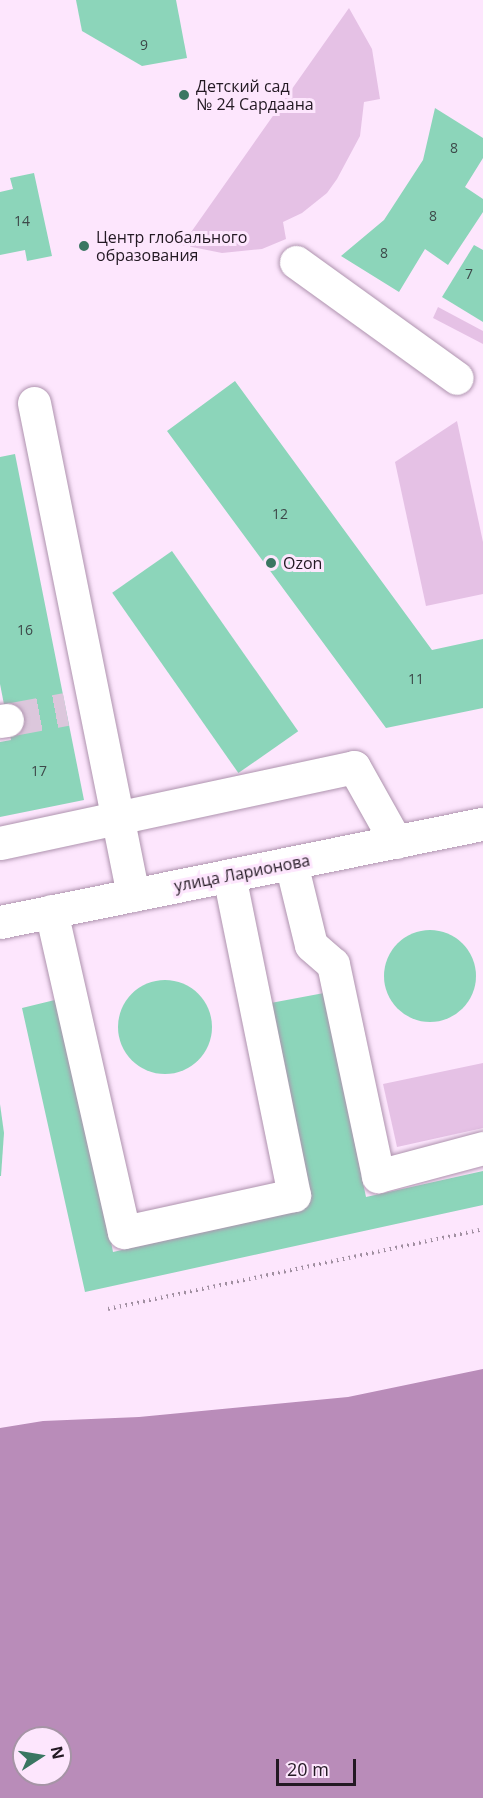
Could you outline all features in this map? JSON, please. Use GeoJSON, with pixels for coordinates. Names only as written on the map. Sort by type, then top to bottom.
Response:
{"type":"FeatureCollection","features":[{"type":"Feature","properties":{"kind":"street"},"geometry":{"type":"LineString","coordinates":[[296,262],[456,378]]}},
{"type":"Feature","properties":{"kind":"street"},"geometry":{"type":"LineString","coordinates":[[34,404],[79,706],[117,819],[133,895]]}},
{"type":"Feature","properties":{"kind":"street"},"geometry":{"type":"LineString","coordinates":[[0,843],[354,767],[396,842]]}},
{"type":"Feature","properties":{"kind":"street","name":"улица Ларионова"},"geometry":{"type":"LineString","coordinates":[[0,922],[483,824]]}},
{"type":"Feature","properties":{"kind":"street"},"geometry":{"type":"LineString","coordinates":[[291,863],[311,945],[333,964],[378,1176],[483,1148]]}},
{"type":"Feature","properties":{"kind":"street"},"geometry":{"type":"LineString","coordinates":[[51,911],[124,1232],[294,1196],[230,876]]}},
{"type":"Feature","properties":{"kind":"path"},"geometry":{"type":"LineString","coordinates":[[108,1309],[483,1229]]}},
{"type":"Feature","properties":{"kind":"shaded area"},"geometry":{"type":"Polygon","coordinates":[[[349,8],[372,49],[380,99],[364,102],[360,136],[337,179],[327,193],[302,213],[283,222],[286,239],[262,249],[222,253],[182,245],[349,8]]]}},
{"type":"Feature","properties":{"kind":"shaded area"},"geometry":{"type":"Polygon","coordinates":[[[438,307],[483,331],[483,344],[433,318],[438,307]]]}},
{"type":"Feature","properties":{"kind":"shaded area"},"geometry":{"type":"Polygon","coordinates":[[[457,421],[483,542],[483,594],[426,606],[395,462],[457,421]]]}},
{"type":"Feature","properties":{"kind":"shaded area"},"geometry":{"type":"Polygon","coordinates":[[[483,1063],[483,1128],[397,1147],[383,1084],[483,1063]]]}},
{"type":"Feature","properties":{"kind":"shaded area"},"geometry":{"type":"Polygon","coordinates":[[[483,1369],[483,1798],[0,1798],[0,1428],[43,1421],[139,1417],[348,1397],[483,1369]]]}},
{"type":"Feature","properties":{"kind":"building"},"geometry":{"type":"Polygon","coordinates":[[[76,0],[176,0],[187,58],[142,66],[82,31],[76,0]]]}},
{"type":"Feature","properties":{"kind":"building"},"geometry":{"type":"Polygon","coordinates":[[[435,108],[483,138],[483,158],[465,187],[483,199],[483,212],[448,265],[425,249],[399,292],[341,256],[384,220],[423,160],[435,108]]]}},
{"type":"Feature","properties":{"kind":"building"},"geometry":{"type":"Polygon","coordinates":[[[34,173],[52,256],[27,261],[25,250],[0,255],[0,192],[13,189],[10,178],[34,173]]]}},
{"type":"Feature","properties":{"kind":"building"},"geometry":{"type":"Polygon","coordinates":[[[474,245],[483,250],[483,322],[442,297],[474,245]]]}},
{"type":"Feature","properties":{"kind":"building"},"geometry":{"type":"Polygon","coordinates":[[[235,381],[432,650],[483,639],[483,708],[386,728],[167,431],[235,381]]]}},
{"type":"Feature","properties":{"kind":"building"},"geometry":{"type":"Polygon","coordinates":[[[15,454],[84,800],[0,817],[0,742],[11,740],[0,684],[0,457],[15,454]]]}},
{"type":"Feature","properties":{"kind":"building"},"geometry":{"type":"Polygon","coordinates":[[[172,551],[298,731],[238,773],[112,593],[172,551]]]}},
{"type":"Feature","properties":{"kind":"building"},"geometry":{"type":"Polygon","coordinates":[[[430,930],[447,934],[462,944],[472,959],[476,976],[472,993],[462,1008],[447,1018],[430,1022],[413,1018],[398,1008],[388,993],[384,976],[388,959],[398,944],[413,934],[430,930]]]}},
{"type":"Feature","properties":{"kind":"building"},"geometry":{"type":"Polygon","coordinates":[[[165,980],[183,983],[198,994],[209,1009],[212,1027],[209,1045],[198,1060],[183,1071],[165,1074],[147,1071],[132,1060],[121,1045],[118,1027],[121,1009],[132,994],[147,983],[165,980]]]}},
{"type":"Feature","properties":{"kind":"building"},"geometry":{"type":"Polygon","coordinates":[[[324,993],[366,1197],[483,1171],[483,1205],[85,1292],[22,1008],[63,998],[113,1252],[302,1210],[260,1005],[324,993]]]}},
{"type":"Feature","properties":{"kind":"building"},"geometry":{"type":"Polygon","coordinates":[[[0,1104],[4,1133],[1,1176],[0,1176],[0,1104]]]}},
{"type":"Feature","properties":{"kind":"tunnel"},"geometry":{"type":"LineString","coordinates":[[7,720],[66,709]]}},
{"type":"Feature","properties":{"kind":"place","name":"Детский сад № 24 Сардаана"},"geometry":{"type":"Point","coordinates":[184,95]}},
{"type":"Feature","properties":{"kind":"place","name":"Центр глобального образования"},"geometry":{"type":"Point","coordinates":[84,246]}},
{"type":"Feature","properties":{"kind":"place","name":"Ozon"},"geometry":{"type":"Point","coordinates":[271,563]}}]}
